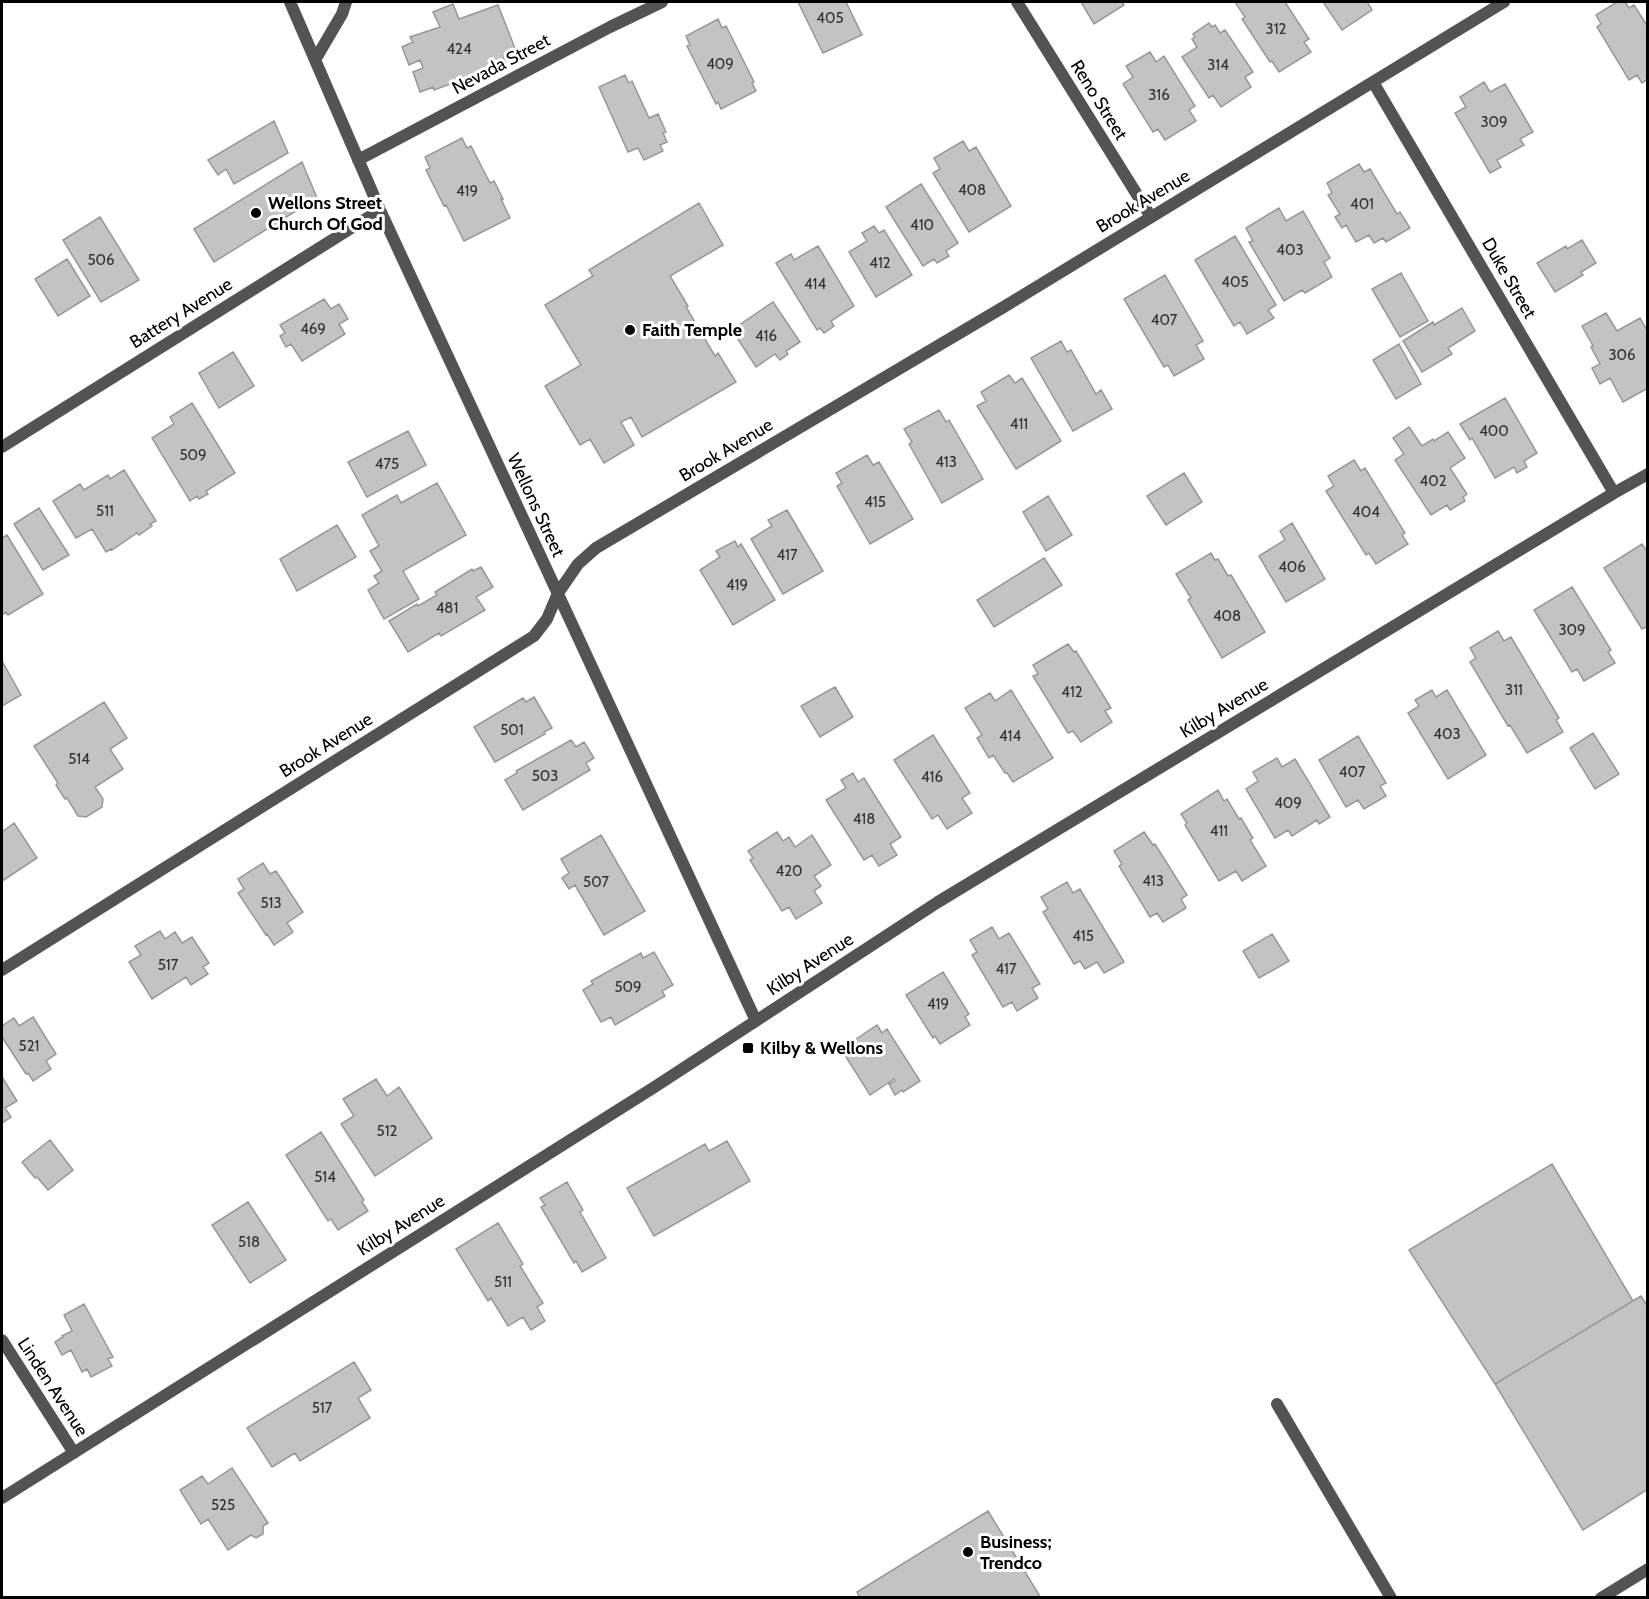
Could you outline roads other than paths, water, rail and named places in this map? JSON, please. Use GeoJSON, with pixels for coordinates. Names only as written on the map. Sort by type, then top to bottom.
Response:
{"type":"FeatureCollection","features":[{"type":"Feature","properties":{"kind":"street","name":"Wellons Street"},"geometry":{"type":"LineString","coordinates":[[290,2],[380,210],[756,1021]]}},
{"type":"Feature","properties":{"kind":"street"},"geometry":{"type":"LineString","coordinates":[[315,60],[342,14],[346,2]]}},
{"type":"Feature","properties":{"kind":"street","name":"Nevada Street"},"geometry":{"type":"LineString","coordinates":[[358,160],[662,2]]}},
{"type":"Feature","properties":{"kind":"street","name":"Reno Street"},"geometry":{"type":"LineString","coordinates":[[1017,2],[1151,217]]}},
{"type":"Feature","properties":{"kind":"street","name":"Brook Avenue"},"geometry":{"type":"LineString","coordinates":[[2,970],[534,636],[547,619],[558,593],[578,564],[596,548],[1007,305],[1504,2]]}},
{"type":"Feature","properties":{"kind":"street","name":"Duke Street"},"geometry":{"type":"LineString","coordinates":[[1373,82],[1614,493]]}},
{"type":"Feature","properties":{"kind":"street","name":"Battery Avenue"},"geometry":{"type":"LineString","coordinates":[[2,447],[380,210]]}},
{"type":"Feature","properties":{"kind":"street","name":"Kilby Avenue"},"geometry":{"type":"LineString","coordinates":[[2,1498],[643,1094],[938,902],[1647,474]]}},
{"type":"Feature","properties":{"kind":"street","name":"Linden Avenue"},"geometry":{"type":"LineString","coordinates":[[2,1340],[74,1453]]}},
{"type":"Feature","properties":{"kind":"street"},"geometry":{"type":"LineString","coordinates":[[1277,1404],[1391,1598]]}},
{"type":"Feature","properties":{"kind":"street"},"geometry":{"type":"LineString","coordinates":[[1601,1598],[1647,1569]]}},
{"type":"Feature","properties":{"kind":"place","name":"Wellons Street Church Of God"},"geometry":{"type":"Point","coordinates":[256,213]}},
{"type":"Feature","properties":{"kind":"place","name":"Faith Temple"},"geometry":{"type":"Point","coordinates":[630,330]}},
{"type":"Feature","properties":{"kind":"place","name":"Kilby & Wellons"},"geometry":{"type":"Point","coordinates":[748,1048]}},
{"type":"Feature","properties":{"kind":"place","name":"Business; Trendco"},"geometry":{"type":"Point","coordinates":[968,1552]}}]}
